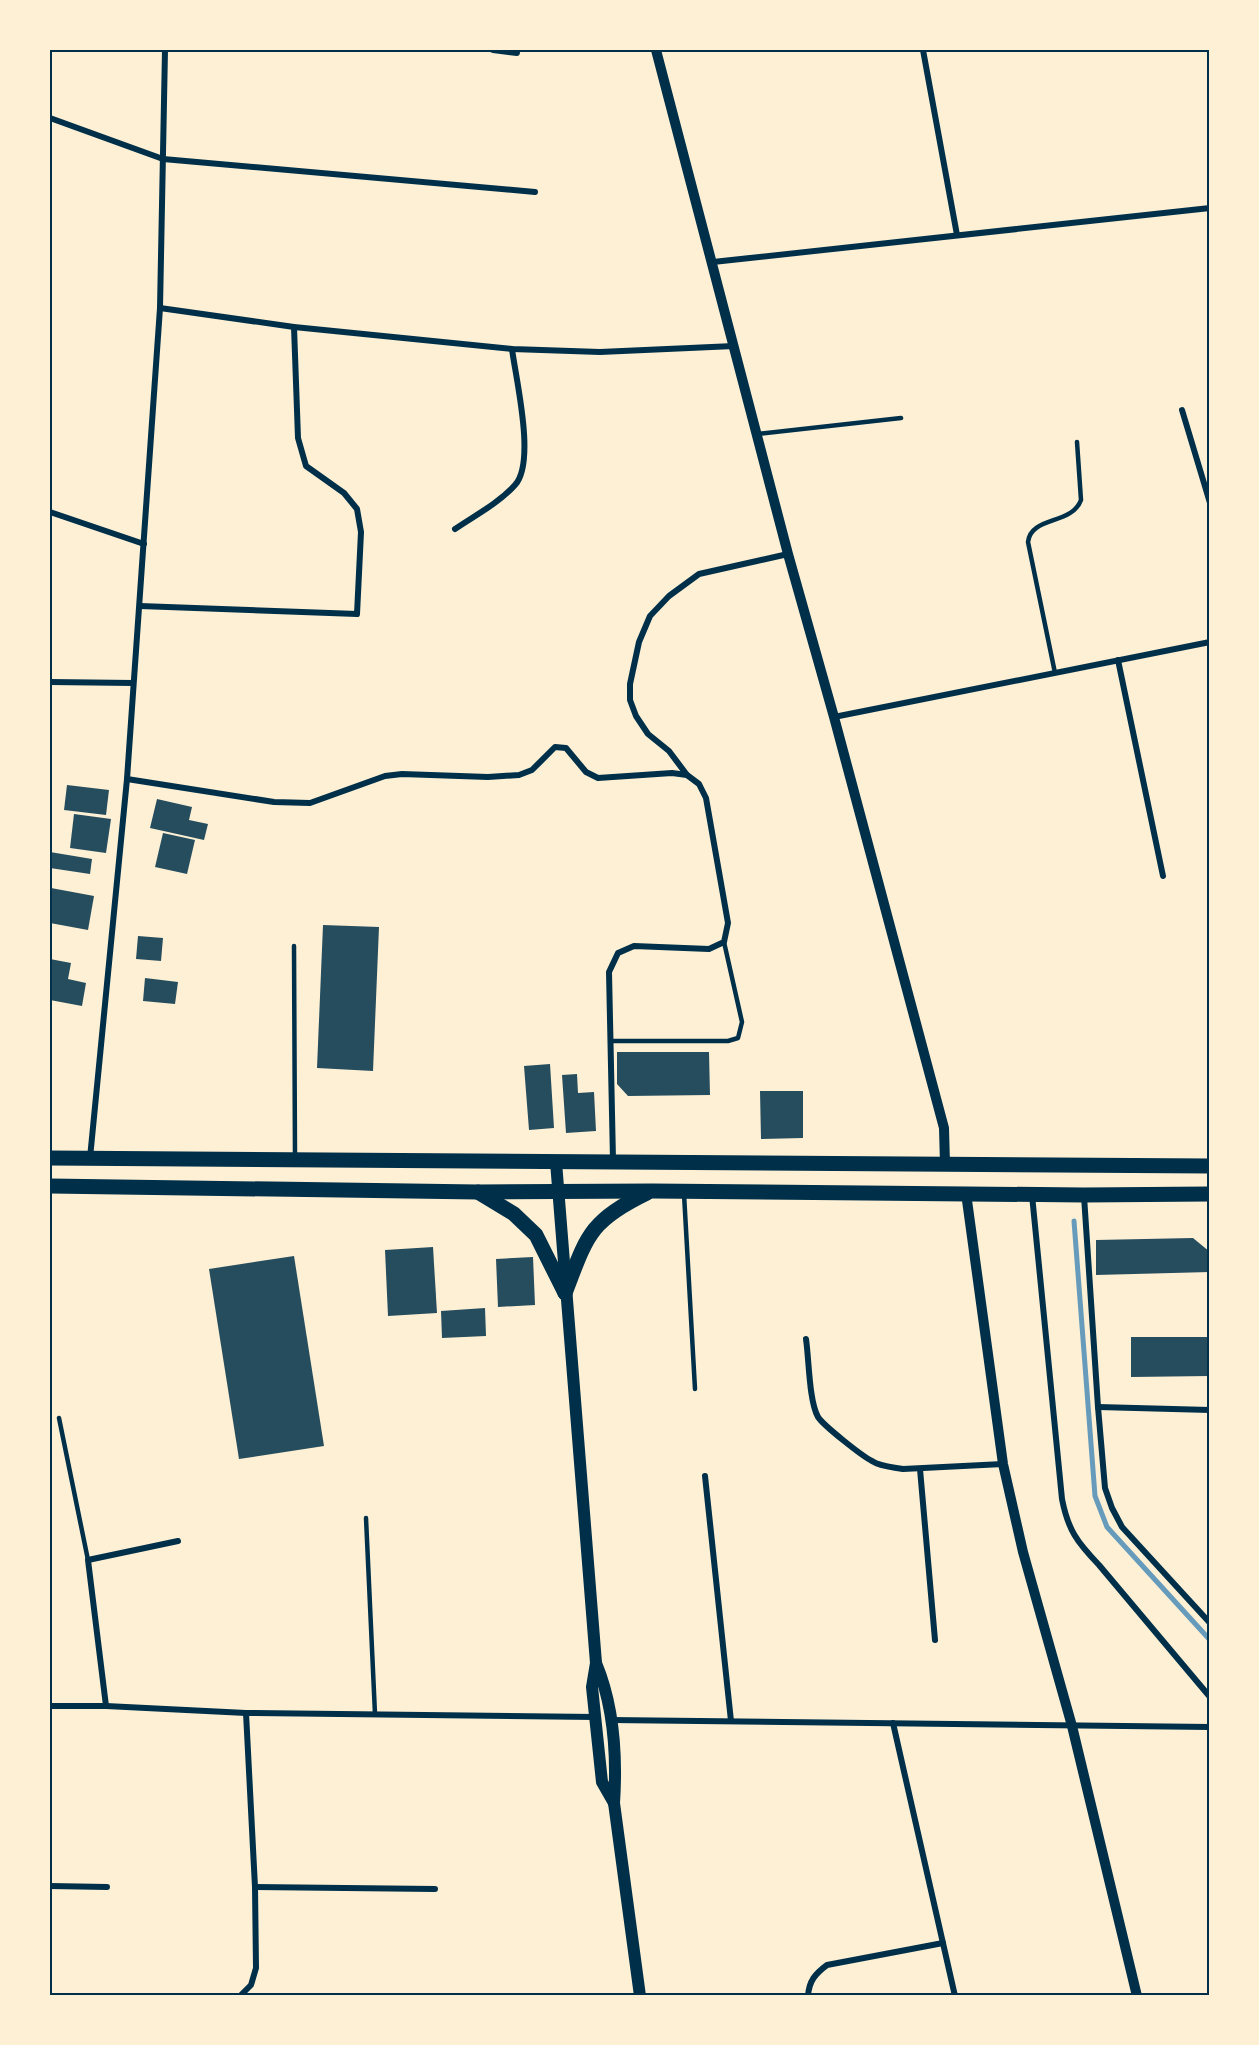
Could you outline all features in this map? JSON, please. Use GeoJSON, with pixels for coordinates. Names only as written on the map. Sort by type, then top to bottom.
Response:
{"type":"FeatureCollection","features":[{"type":"Feature","properties":{"kind":"highway"},"geometry":{"type":"LineString","coordinates":[[50,1158],[1209,1166]]}},
{"type":"Feature","properties":{"kind":"highway"},"geometry":{"type":"LineString","coordinates":[[50,1186],[478,1192],[1209,1194]]}},
{"type":"Feature","properties":{"kind":"highway"},"geometry":{"type":"LineString","coordinates":[[566,1293],[583,1246],[593,1229],[603,1218],[620,1206],[652,1191]]}},
{"type":"Feature","properties":{"kind":"highway"},"geometry":{"type":"LineString","coordinates":[[478,1192],[514,1214],[536,1235],[566,1293]]}},
{"type":"Feature","properties":{"kind":"main road"},"geometry":{"type":"LineString","coordinates":[[556,1162],[596,1663],[592,1687],[602,1782],[614,1803]]}},
{"type":"Feature","properties":{"kind":"main road"},"geometry":{"type":"LineString","coordinates":[[596,1663],[606,1688],[611,1720],[614,1803],[640,1995]]}},
{"type":"Feature","properties":{"kind":"street"},"geometry":{"type":"LineString","coordinates":[[90,1158],[127,779],[140,606],[160,308],[165,50]]}},
{"type":"Feature","properties":{"kind":"street"},"geometry":{"type":"LineString","coordinates":[[493,50],[517,53]]}},
{"type":"Feature","properties":{"kind":"street"},"geometry":{"type":"LineString","coordinates":[[656,50],[788,554],[944,1128],[945,1164]]}},
{"type":"Feature","properties":{"kind":"street"},"geometry":{"type":"LineString","coordinates":[[923,50],[957,235]]}},
{"type":"Feature","properties":{"kind":"street"},"geometry":{"type":"LineString","coordinates":[[50,118],[163,159],[535,192]]}},
{"type":"Feature","properties":{"kind":"street"},"geometry":{"type":"LineString","coordinates":[[713,262],[1209,208]]}},
{"type":"Feature","properties":{"kind":"street"},"geometry":{"type":"LineString","coordinates":[[160,308],[294,327],[512,349],[600,352],[734,346]]}},
{"type":"Feature","properties":{"kind":"street"},"geometry":{"type":"LineString","coordinates":[[140,606],[357,614],[361,532],[357,509],[344,493],[306,466],[298,438],[294,327]]}},
{"type":"Feature","properties":{"kind":"street"},"geometry":{"type":"LineString","coordinates":[[454,529],[506,494],[523,472],[525,456],[523,425],[512,349]]}},
{"type":"Feature","properties":{"kind":"street"},"geometry":{"type":"LineString","coordinates":[[1182,410],[1209,503]]}},
{"type":"Feature","properties":{"kind":"street"},"geometry":{"type":"LineString","coordinates":[[50,513],[144,544]]}},
{"type":"Feature","properties":{"kind":"street"},"geometry":{"type":"LineString","coordinates":[[613,1161],[609,972],[618,953],[634,946],[709,949],[724,942],[728,923],[706,798],[699,784],[687,775],[669,751],[648,734],[636,716],[630,700],[630,684],[639,642],[650,616],[669,596],[699,574],[788,554]]}},
{"type":"Feature","properties":{"kind":"street"},"geometry":{"type":"LineString","coordinates":[[834,717],[1209,642]]}},
{"type":"Feature","properties":{"kind":"street"},"geometry":{"type":"LineString","coordinates":[[1118,660],[1163,876]]}},
{"type":"Feature","properties":{"kind":"street"},"geometry":{"type":"LineString","coordinates":[[50,682],[133,683]]}},
{"type":"Feature","properties":{"kind":"street"},"geometry":{"type":"LineString","coordinates":[[127,779],[274,802],[310,803],[385,776],[402,774],[488,777],[519,775],[532,770],[555,747],[566,748],[586,772],[598,778],[672,773],[687,775]]}},
{"type":"Feature","properties":{"kind":"street"},"geometry":{"type":"LineString","coordinates":[[966,1193],[1003,1464],[1023,1552],[1072,1726],[1137,1995]]}},
{"type":"Feature","properties":{"kind":"street"},"geometry":{"type":"LineString","coordinates":[[1032,1194],[1062,1499],[1066,1520],[1073,1535],[1084,1549],[1209,1697]]}},
{"type":"Feature","properties":{"kind":"street"},"geometry":{"type":"LineString","coordinates":[[1084,1195],[1098,1407],[1106,1488],[1112,1508],[1122,1527],[1209,1623]]}},
{"type":"Feature","properties":{"kind":"street"},"geometry":{"type":"LineString","coordinates":[[806,1339],[814,1402],[819,1417],[827,1426],[872,1461],[887,1467],[920,1469],[1003,1464]]}},
{"type":"Feature","properties":{"kind":"street"},"geometry":{"type":"LineString","coordinates":[[1098,1407],[1209,1410]]}},
{"type":"Feature","properties":{"kind":"street"},"geometry":{"type":"LineString","coordinates":[[920,1469],[936,1640]]}},
{"type":"Feature","properties":{"kind":"street"},"geometry":{"type":"LineString","coordinates":[[705,1476],[731,1721]]}},
{"type":"Feature","properties":{"kind":"street"},"geometry":{"type":"LineString","coordinates":[[106,1706],[88,1560],[178,1541]]}},
{"type":"Feature","properties":{"kind":"street"},"geometry":{"type":"LineString","coordinates":[[50,1706],[106,1706],[246,1713],[596,1717]]}},
{"type":"Feature","properties":{"kind":"street"},"geometry":{"type":"LineString","coordinates":[[240,1995],[251,1985],[256,1968],[255,1887],[246,1713]]}},
{"type":"Feature","properties":{"kind":"street"},"geometry":{"type":"LineString","coordinates":[[611,1720],[1209,1727]]}},
{"type":"Feature","properties":{"kind":"street"},"geometry":{"type":"LineString","coordinates":[[893,1723],[955,1995]]}},
{"type":"Feature","properties":{"kind":"street"},"geometry":{"type":"LineString","coordinates":[[50,1886],[106,1887]]}},
{"type":"Feature","properties":{"kind":"street"},"geometry":{"type":"LineString","coordinates":[[255,1887],[435,1889]]}},
{"type":"Feature","properties":{"kind":"street"},"geometry":{"type":"LineString","coordinates":[[808,1995],[810,1983],[816,1973],[827,1965],[943,1942]]}},
{"type":"Feature","properties":{"kind":"lane"},"geometry":{"type":"LineString","coordinates":[[757,434],[901,418]]}},
{"type":"Feature","properties":{"kind":"lane"},"geometry":{"type":"LineString","coordinates":[[1055,673],[1028,543],[1029,537],[1041,525],[1072,514],[1079,506],[1081,500],[1077,441]]}},
{"type":"Feature","properties":{"kind":"lane"},"geometry":{"type":"LineString","coordinates":[[611,1041],[728,1041],[738,1038],[742,1022],[724,942]]}},
{"type":"Feature","properties":{"kind":"lane"},"geometry":{"type":"LineString","coordinates":[[294,946],[295,1160]]}},
{"type":"Feature","properties":{"kind":"lane"},"geometry":{"type":"LineString","coordinates":[[684,1191],[695,1389]]}},
{"type":"Feature","properties":{"kind":"lane"},"geometry":{"type":"LineString","coordinates":[[59,1418],[88,1560]]}},
{"type":"Feature","properties":{"kind":"lane"},"geometry":{"type":"LineString","coordinates":[[366,1518],[375,1714]]}},
{"type":"Feature","properties":{"kind":"building"},"geometry":{"type":"Polygon","coordinates":[[[67,785],[109,790],[106,815],[64,810],[67,785]]]}},
{"type":"Feature","properties":{"kind":"building"},"geometry":{"type":"Polygon","coordinates":[[[157,799],[192,807],[189,820],[208,824],[204,840],[150,828],[157,799]]]}},
{"type":"Feature","properties":{"kind":"building"},"geometry":{"type":"Polygon","coordinates":[[[74,814],[111,819],[106,853],[70,848],[74,814]]]}},
{"type":"Feature","properties":{"kind":"building"},"geometry":{"type":"Polygon","coordinates":[[[163,833],[195,840],[187,874],[155,867],[163,833]]]}},
{"type":"Feature","properties":{"kind":"building"},"geometry":{"type":"Polygon","coordinates":[[[50,852],[92,859],[90,874],[50,868],[50,852]]]}},
{"type":"Feature","properties":{"kind":"building"},"geometry":{"type":"Polygon","coordinates":[[[51,888],[94,896],[88,930],[50,923],[51,888]]]}},
{"type":"Feature","properties":{"kind":"building"},"geometry":{"type":"Polygon","coordinates":[[[323,925],[379,927],[373,1071],[317,1068],[323,925]]]}},
{"type":"Feature","properties":{"kind":"building"},"geometry":{"type":"Polygon","coordinates":[[[138,936],[163,938],[161,961],[136,959],[138,936]]]}},
{"type":"Feature","properties":{"kind":"building"},"geometry":{"type":"Polygon","coordinates":[[[50,959],[71,963],[68,979],[86,983],[82,1006],[50,1000],[50,959]]]}},
{"type":"Feature","properties":{"kind":"building"},"geometry":{"type":"Polygon","coordinates":[[[145,978],[178,982],[175,1004],[143,1001],[145,978]]]}},
{"type":"Feature","properties":{"kind":"building"},"geometry":{"type":"Polygon","coordinates":[[[617,1052],[709,1052],[710,1095],[628,1096],[617,1084],[617,1052]]]}},
{"type":"Feature","properties":{"kind":"building"},"geometry":{"type":"Polygon","coordinates":[[[550,1064],[554,1128],[529,1130],[524,1066],[550,1064]]]}},
{"type":"Feature","properties":{"kind":"building"},"geometry":{"type":"Polygon","coordinates":[[[577,1074],[578,1093],[594,1092],[596,1131],[566,1133],[562,1075],[577,1074]]]}},
{"type":"Feature","properties":{"kind":"building"},"geometry":{"type":"Polygon","coordinates":[[[760,1091],[803,1091],[803,1138],[761,1139],[760,1091]]]}},
{"type":"Feature","properties":{"kind":"building"},"geometry":{"type":"Polygon","coordinates":[[[1193,1238],[1210,1252],[1210,1272],[1096,1275],[1096,1240],[1193,1238]]]}},
{"type":"Feature","properties":{"kind":"building"},"geometry":{"type":"Polygon","coordinates":[[[433,1247],[437,1313],[388,1316],[385,1250],[433,1247]]]}},
{"type":"Feature","properties":{"kind":"building"},"geometry":{"type":"Polygon","coordinates":[[[294,1256],[324,1446],[239,1459],[209,1269],[294,1256]]]}},
{"type":"Feature","properties":{"kind":"building"},"geometry":{"type":"Polygon","coordinates":[[[533,1257],[535,1305],[498,1307],[496,1259],[533,1257]]]}},
{"type":"Feature","properties":{"kind":"building"},"geometry":{"type":"Polygon","coordinates":[[[485,1308],[486,1336],[442,1338],[441,1311],[485,1308]]]}},
{"type":"Feature","properties":{"kind":"building"},"geometry":{"type":"Polygon","coordinates":[[[1131,1337],[1210,1337],[1210,1376],[1131,1377],[1131,1337]]]}},
{"type":"Feature","properties":{"kind":"waterway"},"geometry":{"type":"LineString","coordinates":[[1074,1221],[1095,1496],[1107,1527],[1210,1640]]}}]}
